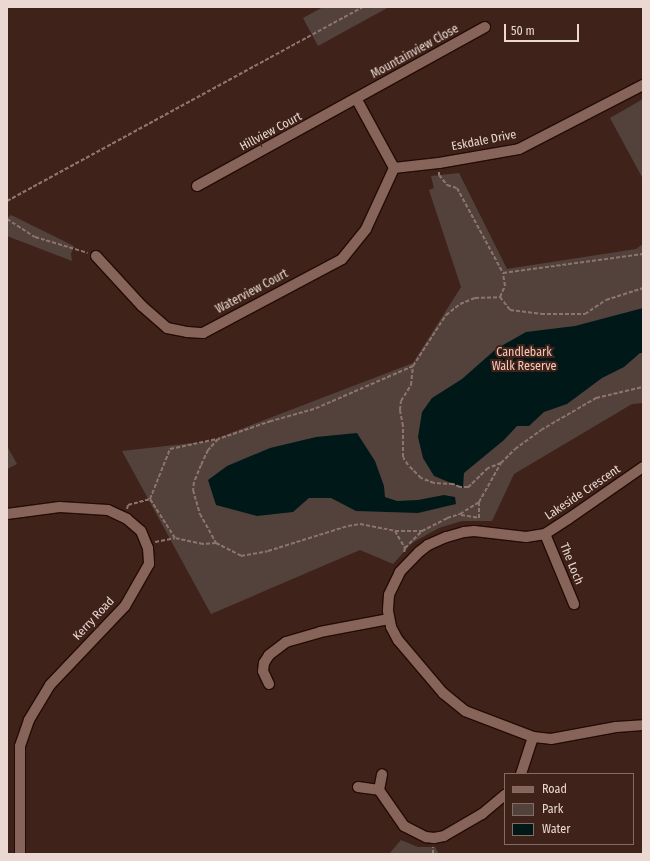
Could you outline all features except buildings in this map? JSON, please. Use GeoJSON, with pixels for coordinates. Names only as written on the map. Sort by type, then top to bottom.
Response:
{"type":"FeatureCollection","features":[{"type":"Feature","properties":{"kind":"street","name":"Mountainview Close"},"geometry":{"type":"LineString","coordinates":[[357,100],[485,27]]}},
{"type":"Feature","properties":{"kind":"street","name":"Eskdale Drive"},"geometry":{"type":"LineString","coordinates":[[394,168],[439,163],[519,149],[643,85]]}},
{"type":"Feature","properties":{"kind":"street"},"geometry":{"type":"LineString","coordinates":[[357,100],[394,168]]}},
{"type":"Feature","properties":{"kind":"street","name":"Hillview Court"},"geometry":{"type":"LineString","coordinates":[[197,186],[357,100]]}},
{"type":"Feature","properties":{"kind":"street","name":"Waterview Court"},"geometry":{"type":"LineString","coordinates":[[96,256],[142,306],[167,328],[186,332],[203,333],[342,259],[366,228],[394,168]]}},
{"type":"Feature","properties":{"kind":"street","name":"Lakeside Crescent"},"geometry":{"type":"LineString","coordinates":[[643,467],[545,534],[526,537],[474,532],[455,534],[428,545],[406,566],[396,580],[389,595],[389,619],[398,640],[443,693],[465,711],[533,737],[551,739],[616,727],[643,725]]}},
{"type":"Feature","properties":{"kind":"street","name":"Kerry Road"},"geometry":{"type":"LineString","coordinates":[[7,514],[60,507],[108,510],[123,517],[141,531],[148,548],[149,564],[125,606],[50,685],[29,720],[20,746],[20,854]]}},
{"type":"Feature","properties":{"kind":"street","name":"The Loch"},"geometry":{"type":"LineString","coordinates":[[545,534],[574,604]]}},
{"type":"Feature","properties":{"kind":"street"},"geometry":{"type":"LineString","coordinates":[[269,684],[264,676],[264,663],[269,655],[286,642],[320,632],[389,619]]}},
{"type":"Feature","properties":{"kind":"street"},"geometry":{"type":"LineString","coordinates":[[522,773],[533,737]]}},
{"type":"Feature","properties":{"kind":"street"},"geometry":{"type":"LineString","coordinates":[[382,774],[379,790],[404,826],[426,837],[434,838],[444,836],[482,814],[504,796]]}},
{"type":"Feature","properties":{"kind":"street"},"geometry":{"type":"LineString","coordinates":[[358,787],[379,790]]}},
{"type":"Feature","properties":{"kind":"path"},"geometry":{"type":"LineString","coordinates":[[7,201],[363,7]]}},
{"type":"Feature","properties":{"kind":"path"},"geometry":{"type":"LineString","coordinates":[[439,163],[439,175],[447,185],[457,188],[503,273],[505,286],[500,297]]}},
{"type":"Feature","properties":{"kind":"path"},"geometry":{"type":"LineString","coordinates":[[7,219],[35,237],[96,256]]}},
{"type":"Feature","properties":{"kind":"path"},"geometry":{"type":"LineString","coordinates":[[503,273],[643,254]]}},
{"type":"Feature","properties":{"kind":"path"},"geometry":{"type":"LineString","coordinates":[[500,297],[510,310],[541,314],[585,314],[606,300],[643,288]]}},
{"type":"Feature","properties":{"kind":"path"},"geometry":{"type":"LineString","coordinates":[[500,297],[475,298],[460,304],[446,315],[413,366],[411,385],[401,401],[400,410],[403,426],[403,457],[408,465],[421,478],[434,483],[468,487],[488,468],[501,464]]}},
{"type":"Feature","properties":{"kind":"path"},"geometry":{"type":"LineString","coordinates":[[150,499],[170,449],[218,439],[270,420],[314,409],[413,366]]}},
{"type":"Feature","properties":{"kind":"path"},"geometry":{"type":"LineString","coordinates":[[406,566],[403,562],[405,548],[422,531],[447,518],[460,514],[479,502],[501,464],[529,438],[586,402],[596,398],[643,387]]}},
{"type":"Feature","properties":{"kind":"path"},"geometry":{"type":"LineString","coordinates":[[216,543],[200,514],[193,490],[194,482],[208,450],[218,439]]}},
{"type":"Feature","properties":{"kind":"path"},"geometry":{"type":"LineString","coordinates":[[123,517],[128,505],[150,499]]}},
{"type":"Feature","properties":{"kind":"path"},"geometry":{"type":"LineString","coordinates":[[150,499],[175,538]]}},
{"type":"Feature","properties":{"kind":"path"},"geometry":{"type":"LineString","coordinates":[[460,514],[479,518],[479,502]]}},
{"type":"Feature","properties":{"kind":"path"},"geometry":{"type":"LineString","coordinates":[[146,542],[175,538],[203,544],[216,543],[241,556],[251,556],[348,526],[360,524],[395,531],[422,531]]}},
{"type":"Feature","properties":{"kind":"path"},"geometry":{"type":"LineString","coordinates":[[395,531],[405,548]]}},
{"type":"Feature","properties":{"kind":"green space"},"geometry":{"type":"Polygon","coordinates":[[[323,7],[389,7],[318,46],[303,18],[323,7]]]}},
{"type":"Feature","properties":{"kind":"green space"},"geometry":{"type":"Polygon","coordinates":[[[643,99],[643,179],[610,118],[643,99]]]}},
{"type":"Feature","properties":{"kind":"green space","name":"Candlebark Walk Reserve"},"geometry":{"type":"Polygon","coordinates":[[[459,173],[507,269],[636,249],[643,244],[643,403],[632,404],[514,474],[492,521],[462,521],[439,528],[412,543],[393,564],[360,550],[211,614],[122,451],[210,441],[413,363],[461,287],[429,190],[434,188],[431,176],[459,173]]]}},
{"type":"Feature","properties":{"kind":"green space"},"geometry":{"type":"Polygon","coordinates":[[[11,215],[74,246],[71,254],[72,261],[7,236],[7,218],[11,215]]]}},
{"type":"Feature","properties":{"kind":"green space"},"geometry":{"type":"Polygon","coordinates":[[[7,446],[17,464],[7,469],[7,446]]]}},
{"type":"Feature","properties":{"kind":"green space"},"geometry":{"type":"Polygon","coordinates":[[[401,840],[418,847],[435,847],[439,854],[389,854],[401,840]]]}},
{"type":"Feature","properties":{"kind":"water"},"geometry":{"type":"Polygon","coordinates":[[[643,308],[643,353],[640,353],[624,367],[602,378],[567,404],[544,412],[529,426],[517,426],[504,440],[464,473],[463,488],[434,476],[423,458],[418,437],[422,412],[432,398],[462,379],[496,349],[526,332],[575,326],[643,308]]]}},
{"type":"Feature","properties":{"kind":"water"},"geometry":{"type":"Polygon","coordinates":[[[357,433],[375,461],[384,486],[385,497],[397,501],[418,500],[444,495],[455,497],[456,504],[418,513],[356,511],[331,498],[309,498],[293,512],[257,516],[216,505],[208,480],[227,466],[270,448],[316,437],[357,433]]]}}]}
